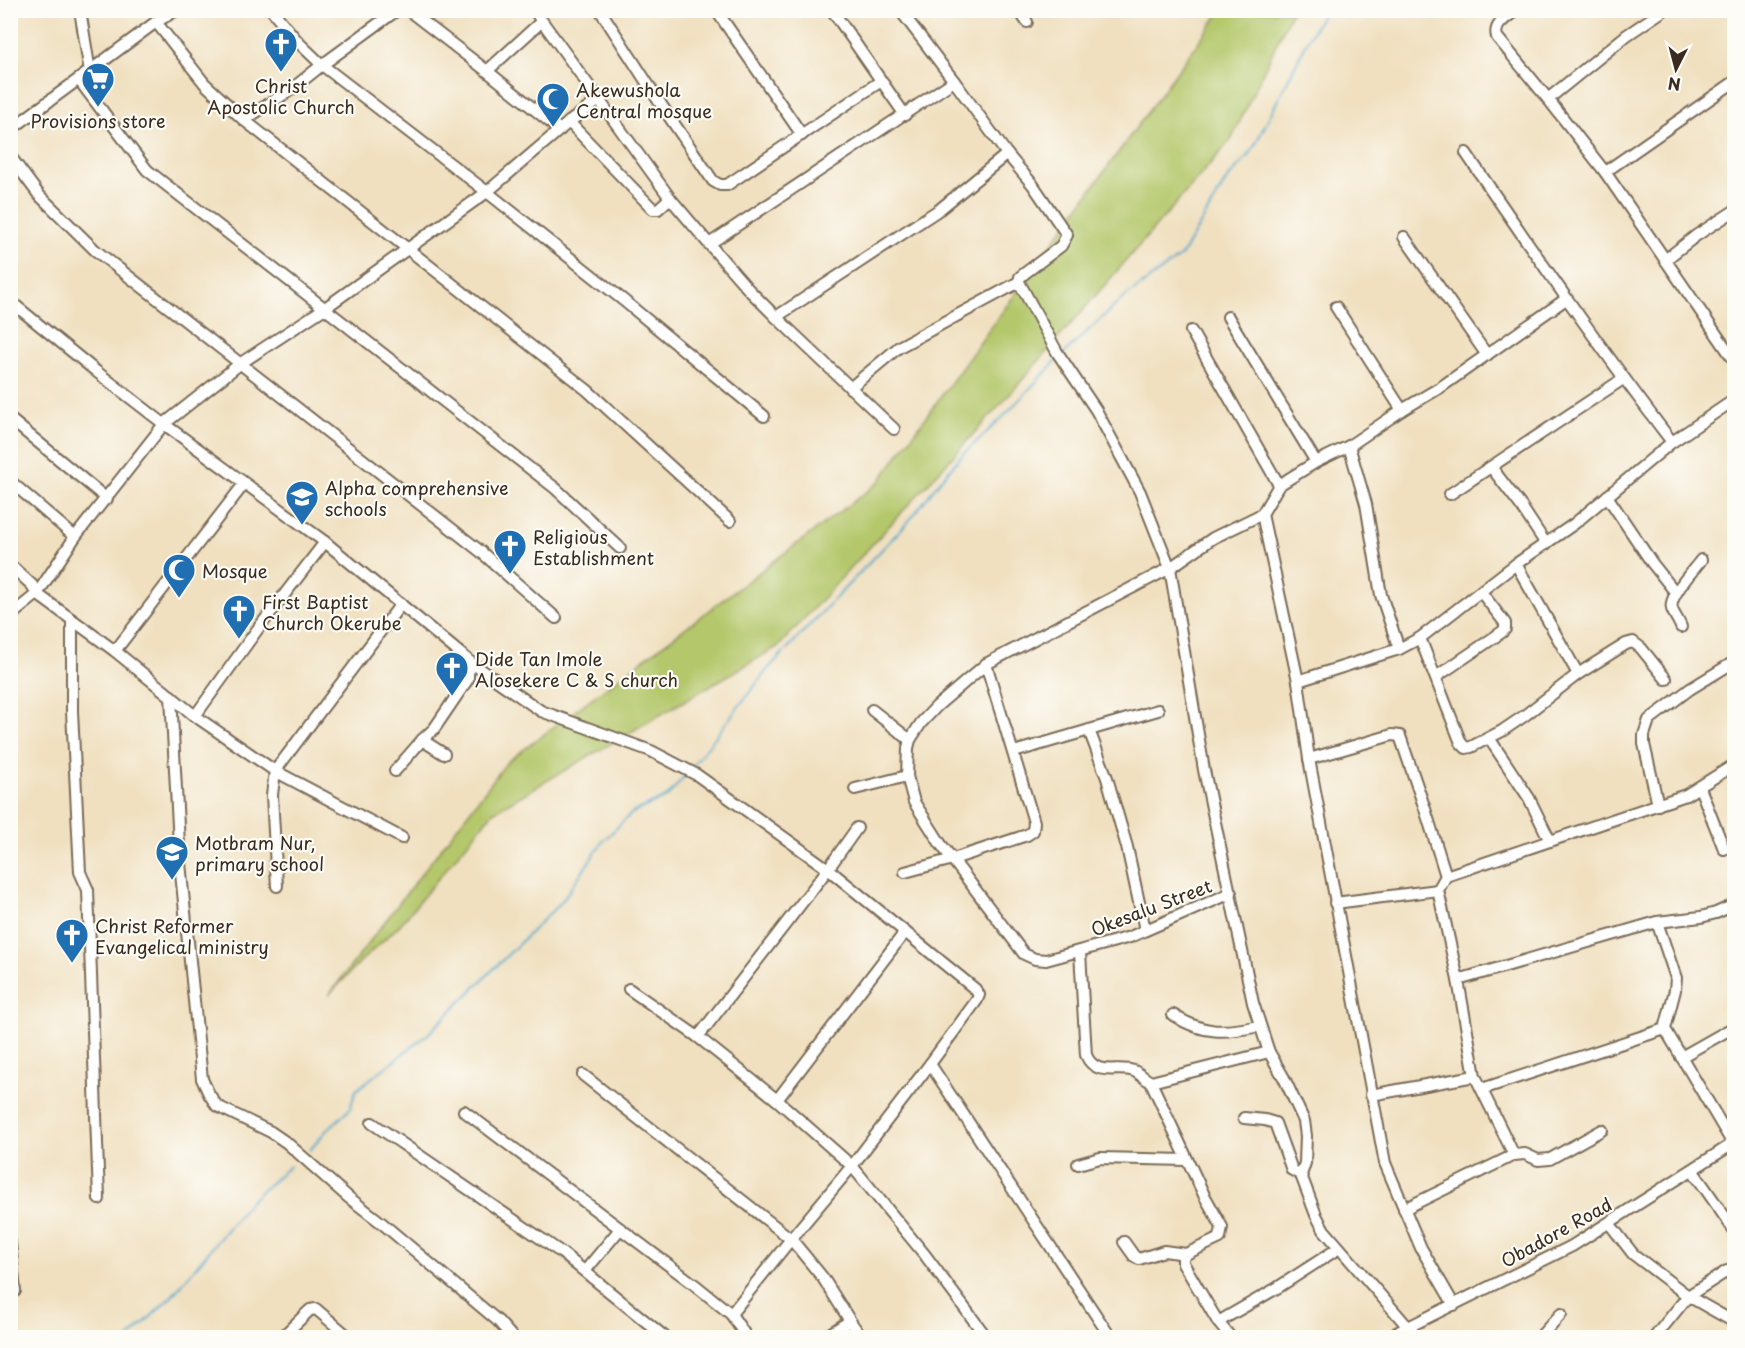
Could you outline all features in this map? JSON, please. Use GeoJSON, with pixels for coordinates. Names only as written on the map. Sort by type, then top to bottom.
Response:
{"type":"FeatureCollection","features":[{"type":"Feature","properties":{"kind":"street"},"geometry":{"type":"LineString","coordinates":[[80,10],[90,72]]}},
{"type":"Feature","properties":{"kind":"street"},"geometry":{"type":"LineString","coordinates":[[10,130],[156,22],[177,10]]}},
{"type":"Feature","properties":{"kind":"street"},"geometry":{"type":"LineString","coordinates":[[272,10],[297,42],[322,65],[487,192],[764,416]]}},
{"type":"Feature","properties":{"kind":"street"},"geometry":{"type":"LineString","coordinates":[[244,120],[292,89],[397,10]]}},
{"type":"Feature","properties":{"kind":"street"},"geometry":{"type":"LineString","coordinates":[[408,10],[487,70],[560,130]]}},
{"type":"Feature","properties":{"kind":"street"},"geometry":{"type":"LineString","coordinates":[[534,10],[670,198],[709,244],[749,290],[894,429]]}},
{"type":"Feature","properties":{"kind":"street"},"geometry":{"type":"LineString","coordinates":[[600,10],[713,181],[720,185],[727,185],[881,81]]}},
{"type":"Feature","properties":{"kind":"street"},"geometry":{"type":"LineString","coordinates":[[716,10],[802,135]]}},
{"type":"Feature","properties":{"kind":"street"},"geometry":{"type":"LineString","coordinates":[[832,10],[905,115]]}},
{"type":"Feature","properties":{"kind":"street"},"geometry":{"type":"LineString","coordinates":[[850,388],[899,347],[1019,282],[1020,277],[1060,246],[1067,235],[1033,185],[1007,154],[900,10]]}},
{"type":"Feature","properties":{"kind":"street"},"geometry":{"type":"LineString","coordinates":[[1019,10],[1027,22]]}},
{"type":"Feature","properties":{"kind":"street"},"geometry":{"type":"LineString","coordinates":[[1516,10],[1497,27],[1495,32],[1497,37],[1605,172],[1734,360]]}},
{"type":"Feature","properties":{"kind":"street"},"geometry":{"type":"LineString","coordinates":[[1548,99],[1624,32],[1664,10]]}},
{"type":"Feature","properties":{"kind":"street"},"geometry":{"type":"LineString","coordinates":[[156,22],[206,84],[244,120],[587,390],[730,521]]}},
{"type":"Feature","properties":{"kind":"street"},"geometry":{"type":"LineString","coordinates":[[487,70],[541,22]]}},
{"type":"Feature","properties":{"kind":"street"},"geometry":{"type":"LineString","coordinates":[[79,80],[147,170],[555,488],[620,548]]}},
{"type":"Feature","properties":{"kind":"street"},"geometry":{"type":"LineString","coordinates":[[709,244],[954,81]]}},
{"type":"Feature","properties":{"kind":"street"},"geometry":{"type":"LineString","coordinates":[[1605,172],[1734,81]]}},
{"type":"Feature","properties":{"kind":"street"},"geometry":{"type":"LineString","coordinates":[[10,616],[37,594],[75,537],[164,424],[241,363],[325,308],[487,192],[598,100]]}},
{"type":"Feature","properties":{"kind":"street"},"geometry":{"type":"LineString","coordinates":[[568,123],[653,209],[658,209],[670,198]]}},
{"type":"Feature","properties":{"kind":"street"},"geometry":{"type":"LineString","coordinates":[[1466,153],[1623,379],[1672,442]]}},
{"type":"Feature","properties":{"kind":"street"},"geometry":{"type":"LineString","coordinates":[[776,317],[940,209],[1007,154]]}},
{"type":"Feature","properties":{"kind":"street"},"geometry":{"type":"LineString","coordinates":[[10,156],[39,195],[95,250],[480,551],[556,618]]}},
{"type":"Feature","properties":{"kind":"street"},"geometry":{"type":"LineString","coordinates":[[1665,260],[1697,235],[1734,211]]}},
{"type":"Feature","properties":{"kind":"street"},"geometry":{"type":"LineString","coordinates":[[1404,237],[1487,355]]}},
{"type":"Feature","properties":{"kind":"street"},"geometry":{"type":"LineString","coordinates":[[1019,282],[1067,369],[1096,410],[1140,492],[1170,568],[1204,770],[1253,1003],[1269,1052],[1304,1121],[1305,1163],[1301,1175],[1324,1230],[1408,1327]]}},
{"type":"Feature","properties":{"kind":"street"},"geometry":{"type":"LineString","coordinates":[[855,789],[907,776],[910,740],[921,723],[937,706],[986,664],[1170,568],[1213,538],[1262,514],[1279,485],[1316,462],[1349,446],[1441,387],[1566,299]]}},
{"type":"Feature","properties":{"kind":"street"},"geometry":{"type":"LineString","coordinates":[[10,301],[164,424],[325,542],[474,664],[540,711],[651,751],[697,775],[828,869],[975,989],[979,995],[930,1064],[852,1166],[731,1314]]}},
{"type":"Feature","properties":{"kind":"street"},"geometry":{"type":"LineString","coordinates":[[1336,307],[1402,410]]}},
{"type":"Feature","properties":{"kind":"street"},"geometry":{"type":"LineString","coordinates":[[1228,317],[1316,462]]}},
{"type":"Feature","properties":{"kind":"street"},"geometry":{"type":"LineString","coordinates":[[1191,331],[1279,485]]}},
{"type":"Feature","properties":{"kind":"street"},"geometry":{"type":"LineString","coordinates":[[1450,494],[1623,379]]}},
{"type":"Feature","properties":{"kind":"street"},"geometry":{"type":"LineString","coordinates":[[1298,681],[1399,649],[1420,638],[1607,496],[1672,442],[1734,400]]}},
{"type":"Feature","properties":{"kind":"street"},"geometry":{"type":"LineString","coordinates":[[10,419],[107,499]]}},
{"type":"Feature","properties":{"kind":"street"},"geometry":{"type":"LineString","coordinates":[[1349,446],[1366,504],[1381,595],[1399,649]]}},
{"type":"Feature","properties":{"kind":"street"},"geometry":{"type":"LineString","coordinates":[[1491,467],[1521,506],[1545,544]]}},
{"type":"Feature","properties":{"kind":"street"},"geometry":{"type":"LineString","coordinates":[[10,482],[75,537]]}},
{"type":"Feature","properties":{"kind":"street"},"geometry":{"type":"LineString","coordinates":[[115,651],[244,484]]}},
{"type":"Feature","properties":{"kind":"street"},"geometry":{"type":"LineString","coordinates":[[1607,496],[1652,563],[1676,593]]}},
{"type":"Feature","properties":{"kind":"street"},"geometry":{"type":"LineString","coordinates":[[1262,514],[1298,681],[1309,759],[1385,1163],[1421,1248],[1454,1305]]}},
{"type":"Feature","properties":{"kind":"street"},"geometry":{"type":"LineString","coordinates":[[195,716],[257,630],[325,542]]}},
{"type":"Feature","properties":{"kind":"street"},"geometry":{"type":"LineString","coordinates":[[1682,627],[1671,608],[1676,593],[1701,560]]}},
{"type":"Feature","properties":{"kind":"street"},"geometry":{"type":"LineString","coordinates":[[1516,564],[1578,674]]}},
{"type":"Feature","properties":{"kind":"street"},"geometry":{"type":"LineString","coordinates":[[10,565],[32,585],[37,594],[115,651],[195,716],[275,771],[402,838]]}},
{"type":"Feature","properties":{"kind":"street"},"geometry":{"type":"LineString","coordinates":[[1436,677],[1505,629],[1505,623],[1481,592]]}},
{"type":"Feature","properties":{"kind":"street"},"geometry":{"type":"LineString","coordinates":[[277,886],[272,795],[275,771],[400,604]]}},
{"type":"Feature","properties":{"kind":"street"},"geometry":{"type":"LineString","coordinates":[[72,621],[72,711],[80,872],[88,890],[99,1199]]}},
{"type":"Feature","properties":{"kind":"street"},"geometry":{"type":"LineString","coordinates":[[1420,638],[1463,746],[1466,748],[1489,738],[1524,717],[1578,674],[1626,644],[1633,642],[1641,648],[1666,679]]}},
{"type":"Feature","properties":{"kind":"street"},"geometry":{"type":"LineString","coordinates":[[1658,805],[1644,744],[1644,735],[1649,720],[1689,689],[1734,662]]}},
{"type":"Feature","properties":{"kind":"street"},"geometry":{"type":"LineString","coordinates":[[395,771],[434,729],[468,679],[468,672],[474,664]]}},
{"type":"Feature","properties":{"kind":"street"},"geometry":{"type":"LineString","coordinates":[[905,872],[1027,836],[1033,831],[1034,822],[986,664]]}},
{"type":"Feature","properties":{"kind":"street"},"geometry":{"type":"LineString","coordinates":[[171,696],[180,863],[202,1079],[209,1094],[217,1106],[271,1132],[287,1143],[348,1197],[498,1321],[513,1338]]}},
{"type":"Feature","properties":{"kind":"street"},"geometry":{"type":"LineString","coordinates":[[872,710],[910,740]]}},
{"type":"Feature","properties":{"kind":"street"},"geometry":{"type":"LineString","coordinates":[[1014,752],[1158,710]]}},
{"type":"Feature","properties":{"kind":"street"},"geometry":{"type":"LineString","coordinates":[[1089,730],[1107,778],[1127,847],[1145,930]]}},
{"type":"Feature","properties":{"kind":"street"},"geometry":{"type":"LineString","coordinates":[[1309,759],[1392,735],[1400,736],[1446,876]]}},
{"type":"Feature","properties":{"kind":"street"},"geometry":{"type":"LineString","coordinates":[[1489,738],[1529,798],[1550,841]]}},
{"type":"Feature","properties":{"kind":"street"},"geometry":{"type":"LineString","coordinates":[[422,740],[444,754]]}},
{"type":"Feature","properties":{"kind":"street"},"geometry":{"type":"LineString","coordinates":[[1514,1155],[1475,1076],[1458,980],[1438,890],[1446,876],[1686,795],[1734,765]]}},
{"type":"Feature","properties":{"kind":"street","name":"Okesalu Street"},"geometry":{"type":"LineString","coordinates":[[907,776],[914,802],[940,843],[1024,954],[1035,959],[1046,960],[1130,937],[1231,893]]}},
{"type":"Feature","properties":{"kind":"street"},"geometry":{"type":"LineString","coordinates":[[1700,788],[1724,849]]}},
{"type":"Feature","properties":{"kind":"street"},"geometry":{"type":"LineString","coordinates":[[698,1037],[857,828]]}},
{"type":"Feature","properties":{"kind":"street"},"geometry":{"type":"LineString","coordinates":[[1335,903],[1438,890]]}},
{"type":"Feature","properties":{"kind":"street"},"geometry":{"type":"LineString","coordinates":[[1458,980],[1657,922],[1701,917],[1734,905]]}},
{"type":"Feature","properties":{"kind":"street"},"geometry":{"type":"LineString","coordinates":[[1657,922],[1676,978],[1676,990],[1665,1029],[1734,1144]]}},
{"type":"Feature","properties":{"kind":"street"},"geometry":{"type":"LineString","coordinates":[[777,1100],[905,932]]}},
{"type":"Feature","properties":{"kind":"street"},"geometry":{"type":"LineString","coordinates":[[1080,951],[1086,1055],[1089,1062],[1102,1069],[1135,1071],[1151,1082],[1222,1227],[1220,1238],[1186,1254],[1164,1251],[1139,1259],[1124,1242]]}},
{"type":"Feature","properties":{"kind":"street"},"geometry":{"type":"LineString","coordinates":[[629,989],[698,1037],[777,1100],[852,1166],[925,1255],[987,1338]]}},
{"type":"Feature","properties":{"kind":"street"},"geometry":{"type":"LineString","coordinates":[[1173,1015],[1184,1022],[1211,1031],[1226,1032],[1260,1026]]}},
{"type":"Feature","properties":{"kind":"street"},"geometry":{"type":"LineString","coordinates":[[1681,1057],[1734,1027]]}},
{"type":"Feature","properties":{"kind":"street"},"geometry":{"type":"LineString","coordinates":[[1482,1089],[1665,1029]]}},
{"type":"Feature","properties":{"kind":"street"},"geometry":{"type":"LineString","coordinates":[[1151,1082],[1269,1052]]}},
{"type":"Feature","properties":{"kind":"street"},"geometry":{"type":"LineString","coordinates":[[930,1064],[1111,1338]]}},
{"type":"Feature","properties":{"kind":"street"},"geometry":{"type":"LineString","coordinates":[[583,1075],[790,1239],[823,1278],[862,1338]]}},
{"type":"Feature","properties":{"kind":"street"},"geometry":{"type":"LineString","coordinates":[[1371,1095],[1475,1076]]}},
{"type":"Feature","properties":{"kind":"street"},"geometry":{"type":"LineString","coordinates":[[464,1111],[731,1314],[747,1338]]}},
{"type":"Feature","properties":{"kind":"street"},"geometry":{"type":"LineString","coordinates":[[1244,1118],[1275,1123],[1292,1170],[1301,1175]]}},
{"type":"Feature","properties":{"kind":"street"},"geometry":{"type":"LineString","coordinates":[[372,1123],[562,1253],[666,1338]]}},
{"type":"Feature","properties":{"kind":"street"},"geometry":{"type":"LineString","coordinates":[[1404,1209],[1514,1155],[1525,1154],[1538,1160],[1550,1159],[1602,1130]]}},
{"type":"Feature","properties":{"kind":"street","name":"Obadore Road"},"geometry":{"type":"LineString","coordinates":[[1386,1338],[1572,1246],[1734,1144]]}},
{"type":"Feature","properties":{"kind":"street"},"geometry":{"type":"LineString","coordinates":[[1078,1164],[1100,1158],[1188,1160]]}},
{"type":"Feature","properties":{"kind":"street"},"geometry":{"type":"LineString","coordinates":[[1693,1171],[1734,1230]]}},
{"type":"Feature","properties":{"kind":"street"},"geometry":{"type":"LineString","coordinates":[[1609,1223],[1633,1254],[1688,1296],[1734,1322]]}},
{"type":"Feature","properties":{"kind":"street"},"geometry":{"type":"LineString","coordinates":[[585,1271],[620,1229]]}},
{"type":"Feature","properties":{"kind":"street"},"geometry":{"type":"LineString","coordinates":[[10,1243],[15,1292]]}},
{"type":"Feature","properties":{"kind":"street"},"geometry":{"type":"LineString","coordinates":[[1218,1322],[1339,1248]]}},
{"type":"Feature","properties":{"kind":"street"},"geometry":{"type":"LineString","coordinates":[[1186,1254],[1183,1258],[1185,1269],[1218,1322],[1231,1338]]}},
{"type":"Feature","properties":{"kind":"street"},"geometry":{"type":"LineString","coordinates":[[1654,1338],[1688,1296],[1727,1271]]}},
{"type":"Feature","properties":{"kind":"street"},"geometry":{"type":"LineString","coordinates":[[281,1338],[310,1310],[316,1309],[350,1338]]}},
{"type":"Feature","properties":{"kind":"street"},"geometry":{"type":"LineString","coordinates":[[1539,1338],[1561,1314]]}},
{"type":"Feature","properties":{"kind":"street"},"geometry":{"type":"LineString","coordinates":[[823,1338],[850,1321]]}},
{"type":"Feature","properties":{"kind":"green space"},"geometry":{"type":"Polygon","coordinates":[[[1221,11],[1292,11],[1231,140],[1003,402],[779,646],[493,812],[399,926],[328,996],[507,762],[878,483],[1221,11]]]}},
{"type":"Feature","properties":{"kind":"waterway"},"geometry":{"type":"LineString","coordinates":[[1063,354],[1121,300],[1181,256],[1226,181],[1252,151],[1325,10]]}},
{"type":"Feature","properties":{"kind":"waterway"},"geometry":{"type":"LineString","coordinates":[[691,768],[767,670],[909,521],[963,454],[1002,418],[1057,360]]}},
{"type":"Feature","properties":{"kind":"waterway"},"geometry":{"type":"LineString","coordinates":[[310,1150],[326,1131],[350,1109],[356,1090],[427,1035],[562,901],[604,840],[632,813],[668,796],[687,773]]}},
{"type":"Feature","properties":{"kind":"waterway"},"geometry":{"type":"LineString","coordinates":[[129,1338],[172,1296],[251,1200],[290,1166]]}},
{"type":"Feature","properties":{"kind":"place","name":"Christ Apostolic Church"},"geometry":{"type":"Point","coordinates":[281,73]}},
{"type":"Feature","properties":{"kind":"place","name":"Provisions store"},"geometry":{"type":"Point","coordinates":[98,108]}},
{"type":"Feature","properties":{"kind":"place","name":"Akewushola Central mosque"},"geometry":{"type":"Point","coordinates":[553,128]}},
{"type":"Feature","properties":{"kind":"place","name":"Alpha comprehensive schools"},"geometry":{"type":"Point","coordinates":[302,526]}},
{"type":"Feature","properties":{"kind":"place","name":"Religious Establishment"},"geometry":{"type":"Point","coordinates":[510,575]}},
{"type":"Feature","properties":{"kind":"place","name":"Mosque"},"geometry":{"type":"Point","coordinates":[179,599]}},
{"type":"Feature","properties":{"kind":"place","name":"First Baptist Church Okerube"},"geometry":{"type":"Point","coordinates":[239,640]}},
{"type":"Feature","properties":{"kind":"place","name":"Dide Tan Imole Alosekere C & S church"},"geometry":{"type":"Point","coordinates":[452,697]}},
{"type":"Feature","properties":{"kind":"place","name":"Motbram Nur, primary school"},"geometry":{"type":"Point","coordinates":[172,881]}},
{"type":"Feature","properties":{"kind":"place","name":"Christ Reformer Evangelical ministry"},"geometry":{"type":"Point","coordinates":[72,964]}}]}
